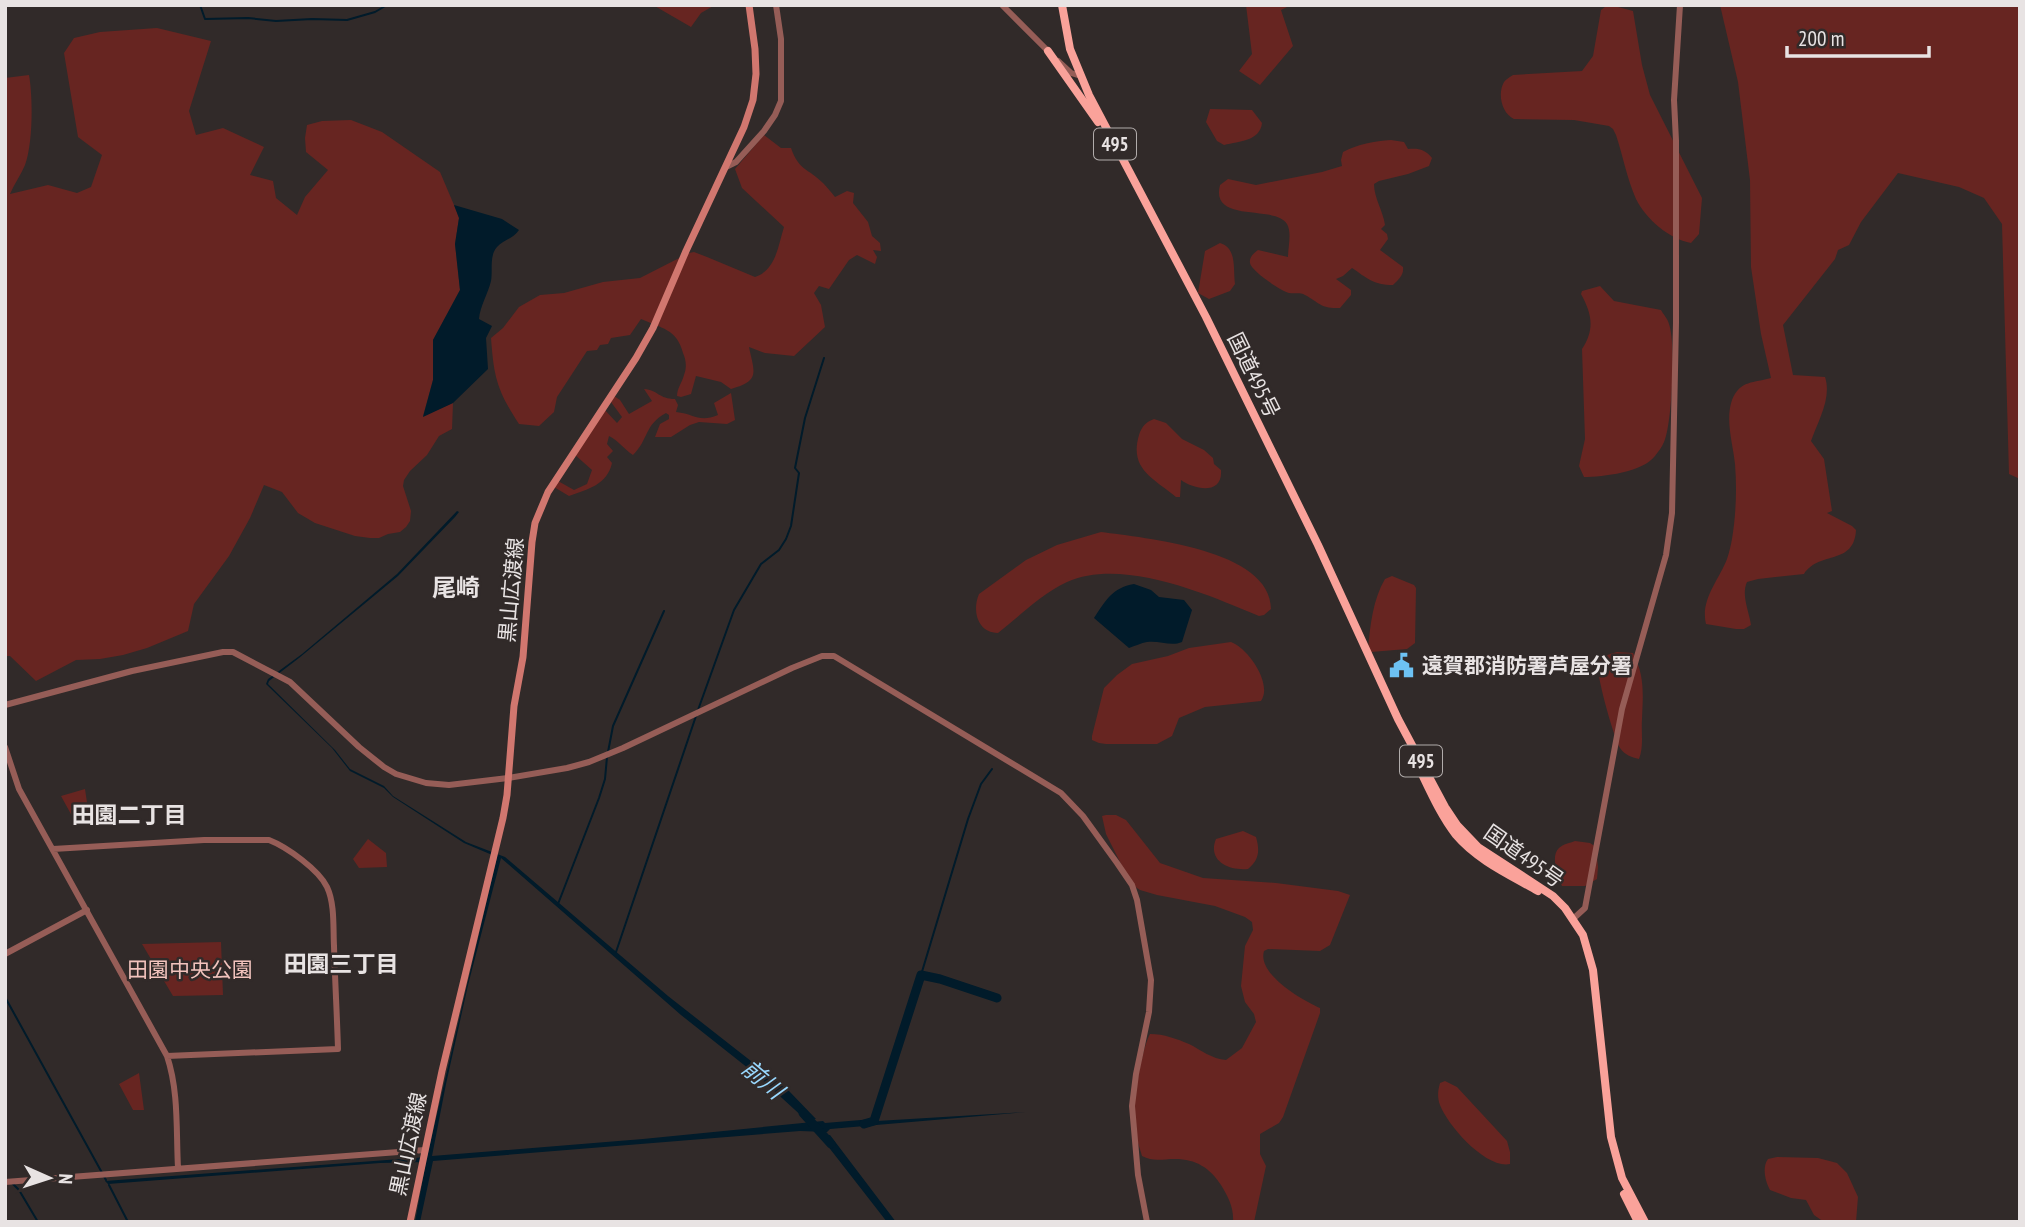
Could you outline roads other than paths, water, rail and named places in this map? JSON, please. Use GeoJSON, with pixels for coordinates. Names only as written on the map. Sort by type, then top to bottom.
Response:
{"type":"FeatureCollection","features":[{"type":"Feature","properties":{"kind":"highway","name":"国道495号"},"geometry":{"type":"LineString","coordinates":[[1062,5],[1070,49],[1080,76],[1206,317],[1295,498],[1398,719],[1446,807],[1457,825],[1478,847],[1553,896],[1583,935],[1593,970],[1611,1137],[1622,1178],[1645,1222]]}},
{"type":"Feature","properties":{"kind":"highway"},"geometry":{"type":"LineString","coordinates":[[1060,63],[1069,64],[1070,49]]}},
{"type":"Feature","properties":{"kind":"highway"},"geometry":{"type":"LineString","coordinates":[[1048,51],[1104,133],[1115,144]]}},
{"type":"Feature","properties":{"kind":"highway","name":"国道495号"},"geometry":{"type":"LineString","coordinates":[[1184,276],[1188,292],[1383,696],[1447,821],[1472,851],[1551,901],[1572,924],[1589,972],[1607,1139],[1618,1180],[1638,1222]]}},
{"type":"Feature","properties":{"kind":"main road","name":"黒山広渡線"},"geometry":{"type":"LineString","coordinates":[[410,1222],[503,818],[514,706],[523,657],[535,523],[557,477],[644,345],[747,120],[755,89],[757,65],[749,5]]}},
{"type":"Feature","properties":{"kind":"street"},"geometry":{"type":"LineString","coordinates":[[726,167],[736,162],[764,131],[781,101],[781,39],[776,5]]}},
{"type":"Feature","properties":{"kind":"street"},"geometry":{"type":"LineString","coordinates":[[1002,5],[1072,74],[1080,76]]}},
{"type":"Feature","properties":{"kind":"street"},"geometry":{"type":"LineString","coordinates":[[1573,919],[1585,908],[1622,709],[1666,555],[1672,513],[1676,323],[1674,100],[1679,5]]}},
{"type":"Feature","properties":{"kind":"street"},"geometry":{"type":"LineString","coordinates":[[5,705],[132,671],[233,652],[290,682],[373,760],[396,774],[426,783],[449,785],[508,778],[589,762],[792,668],[829,654],[1069,799],[1132,885],[1151,980],[1149,1012],[1132,1106],[1138,1175],[1147,1222]]}},
{"type":"Feature","properties":{"kind":"street"},"geometry":{"type":"LineString","coordinates":[[5,747],[19,789],[167,1056],[175,1092],[178,1168]]}},
{"type":"Feature","properties":{"kind":"street"},"geometry":{"type":"LineString","coordinates":[[53,849],[204,840],[269,840],[303,862],[327,885],[333,919],[338,1049],[167,1056]]}},
{"type":"Feature","properties":{"kind":"street"},"geometry":{"type":"LineString","coordinates":[[5,954],[87,910]]}},
{"type":"Feature","properties":{"kind":"street"},"geometry":{"type":"LineString","coordinates":[[5,1182],[425,1150]]}},
{"type":"Feature","properties":{"kind":"water"},"geometry":{"type":"Polygon","coordinates":[[[454,205],[502,219],[519,230],[499,245],[493,255],[491,281],[479,319],[492,326],[486,338],[488,369],[453,403],[423,417],[433,380],[433,340],[460,290],[455,244],[459,218],[454,205]]]}},
{"type":"Feature","properties":{"kind":"water"},"geometry":{"type":"Polygon","coordinates":[[[457,511],[459,512],[455,517],[398,576],[268,684],[335,750],[350,769],[384,786],[393,796],[466,842],[505,857],[668,996],[789,1091],[816,1119],[806,1120],[501,858],[468,985],[432,1156],[823,1121],[877,1121],[1026,1112],[830,1129],[827,1132],[800,1131],[433,1161],[420,1222],[415,1222],[426,1162],[380,1163],[108,1184],[105,1181],[427,1157],[497,857],[464,843],[393,797],[384,788],[350,771],[332,748],[266,684],[268,679],[397,574],[457,511]]]}},
{"type":"Feature","properties":{"kind":"water"},"geometry":{"type":"Polygon","coordinates":[[[1134,584],[1151,590],[1159,597],[1184,600],[1192,610],[1182,642],[1147,642],[1129,648],[1094,618],[1115,592],[1134,584]]]}},
{"type":"Feature","properties":{"kind":"water"},"geometry":{"type":"Polygon","coordinates":[[[830,1135],[896,1222],[887,1222],[820,1136],[830,1135]]]}},
{"type":"Feature","properties":{"kind":"waterway"},"geometry":{"type":"LineString","coordinates":[[200,5],[205,19],[248,18],[276,21],[347,20],[375,12],[387,5]]}},
{"type":"Feature","properties":{"kind":"waterway"},"geometry":{"type":"LineString","coordinates":[[698,710],[734,610],[761,564],[779,550],[791,526],[799,473],[795,468],[805,418],[824,358]]}},
{"type":"Feature","properties":{"kind":"waterway"},"geometry":{"type":"LineString","coordinates":[[608,752],[613,726],[664,611]]}},
{"type":"Feature","properties":{"kind":"waterway"},"geometry":{"type":"LineString","coordinates":[[616,952],[696,716]]}},
{"type":"Feature","properties":{"kind":"waterway"},"geometry":{"type":"LineString","coordinates":[[558,904],[599,798],[605,779],[607,757]]}},
{"type":"Feature","properties":{"kind":"waterway"},"geometry":{"type":"LineString","coordinates":[[921,975],[968,819],[981,784],[992,769]]}},
{"type":"Feature","properties":{"kind":"waterway"},"geometry":{"type":"LineString","coordinates":[[864,1124],[874,1121],[921,975],[997,998]]}},
{"type":"Feature","properties":{"kind":"waterway"},"geometry":{"type":"LineString","coordinates":[[5,997],[106,1180]]}},
{"type":"Feature","properties":{"kind":"waterway","name":"前川"},"geometry":{"type":"LineString","coordinates":[[803,1113],[831,1144]]}},
{"type":"Feature","properties":{"kind":"waterway"},"geometry":{"type":"LineString","coordinates":[[13,1184],[38,1222]]}},
{"type":"Feature","properties":{"kind":"waterway"},"geometry":{"type":"LineString","coordinates":[[109,1185],[128,1222]]}},
{"type":"Feature","properties":{"kind":"place","name":"遠賀郡消防署芦屋分署"},"geometry":{"type":"Point","coordinates":[1402,665]}},
{"type":"Feature","properties":{"kind":"district","name":"尾崎"},"geometry":{"type":"Point","coordinates":[456,587]}},
{"type":"Feature","properties":{"kind":"district","name":"田園二丁目"},"geometry":{"type":"Point","coordinates":[129,814]}},
{"type":"Feature","properties":{"kind":"district","name":"田園三丁目"},"geometry":{"type":"Point","coordinates":[341,963]}},
{"type":"Feature","properties":{"kind":"park label","name":"田園中央公園"},"geometry":{"type":"Point","coordinates":[190,969]}}]}
